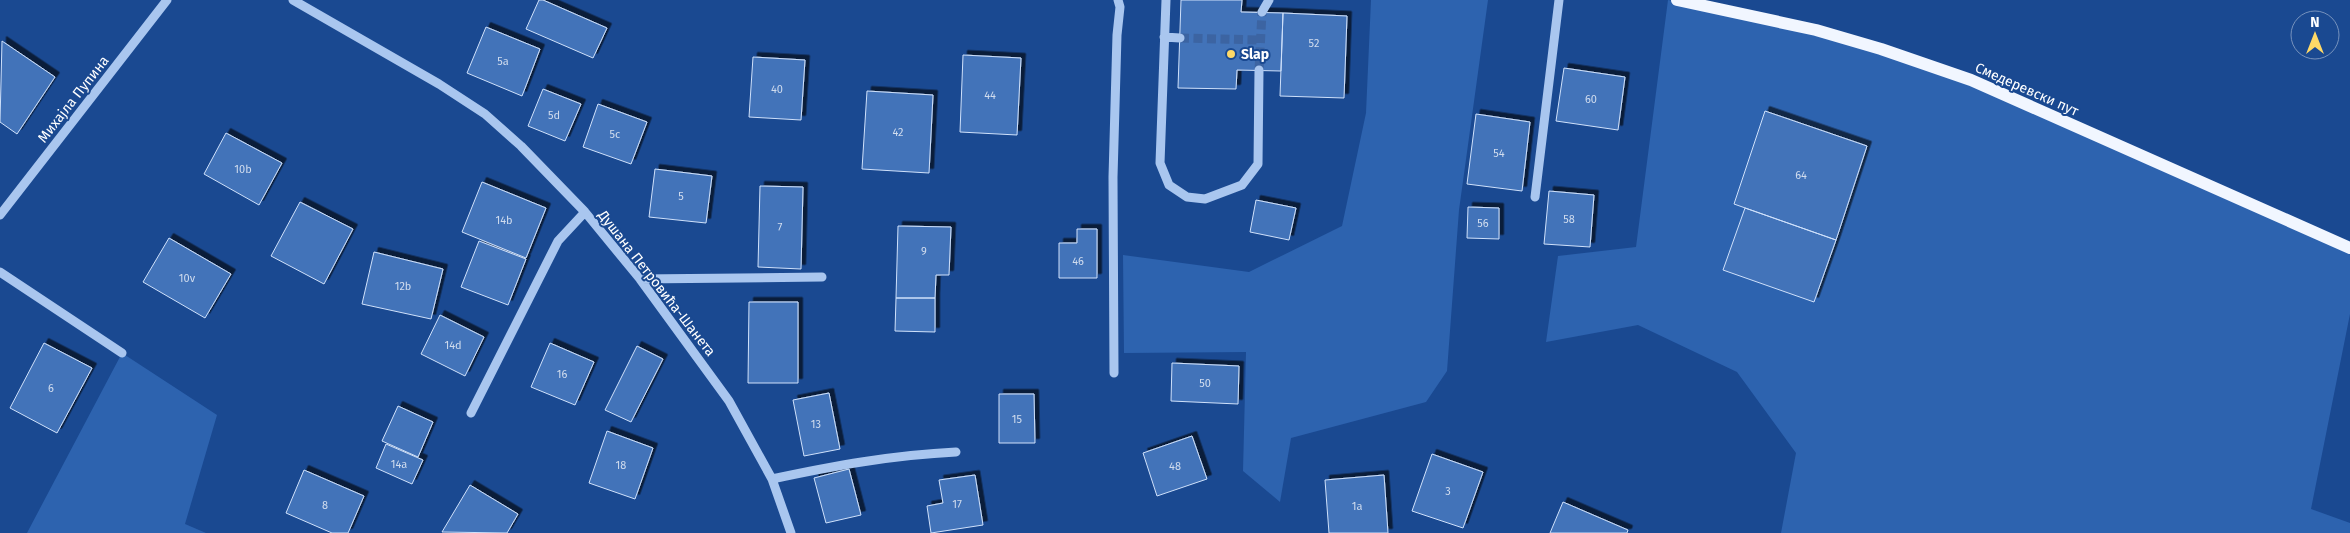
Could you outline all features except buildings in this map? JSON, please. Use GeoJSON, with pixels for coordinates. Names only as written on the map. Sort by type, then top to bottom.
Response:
{"type":"FeatureCollection","features":[{"type":"Feature","properties":{"kind":"main road","name":"Смедеревски пут"},"geometry":{"type":"LineString","coordinates":[[1677,0],[1816,30],[1882,49],[1971,80],[2350,248]]}},
{"type":"Feature","properties":{"kind":"street","name":"Михајла Пупина"},"geometry":{"type":"LineString","coordinates":[[0,215],[167,0]]}},
{"type":"Feature","properties":{"kind":"street","name":"Душана Петровића-Шанета"},"geometry":{"type":"LineString","coordinates":[[293,0],[439,84],[485,114],[521,146],[585,212],[640,279],[730,401],[772,479],[791,533]]}},
{"type":"Feature","properties":{"kind":"street"},"geometry":{"type":"LineString","coordinates":[[1114,373],[1112,177],[1116,35],[1120,7],[1118,0]]}},
{"type":"Feature","properties":{"kind":"street"},"geometry":{"type":"LineString","coordinates":[[1166,0],[1160,163],[1168,185],[1186,197],[1205,199],[1242,185],[1258,164],[1259,70]]}},
{"type":"Feature","properties":{"kind":"street"},"geometry":{"type":"LineString","coordinates":[[1262,12],[1269,0]]}},
{"type":"Feature","properties":{"kind":"street"},"geometry":{"type":"LineString","coordinates":[[1535,197],[1559,0]]}},
{"type":"Feature","properties":{"kind":"street"},"geometry":{"type":"LineString","coordinates":[[1164,37],[1180,38]]}},
{"type":"Feature","properties":{"kind":"street"},"geometry":{"type":"LineString","coordinates":[[471,413],[558,241],[585,212]]}},
{"type":"Feature","properties":{"kind":"street"},"geometry":{"type":"LineString","coordinates":[[0,272],[122,354]]}},
{"type":"Feature","properties":{"kind":"street"},"geometry":{"type":"LineString","coordinates":[[640,279],[822,277]]}},
{"type":"Feature","properties":{"kind":"street"},"geometry":{"type":"LineString","coordinates":[[772,479],[828,467],[901,455],[956,452]]}},
{"type":"Feature","properties":{"kind":"shaded area"},"geometry":{"type":"Polygon","coordinates":[[[1371,0],[1488,0],[1459,210],[1447,371],[1426,402],[1291,438],[1280,502],[1243,471],[1246,352],[1124,353],[1123,255],[1249,272],[1342,226],[1366,113],[1371,0]]]}},
{"type":"Feature","properties":{"kind":"shaded area"},"geometry":{"type":"Polygon","coordinates":[[[1668,0],[1754,16],[1971,80],[2350,248],[2350,314],[2311,509],[2350,523],[2350,533],[1781,533],[1796,453],[1737,372],[1638,325],[1546,342],[1558,256],[1636,247],[1668,0]]]}},
{"type":"Feature","properties":{"kind":"shaded area"},"geometry":{"type":"Polygon","coordinates":[[[122,353],[217,415],[185,524],[206,533],[27,533],[122,353]]]}},
{"type":"Feature","properties":{"kind":"tunnel"},"geometry":{"type":"LineString","coordinates":[[1259,70],[1262,12]]}},
{"type":"Feature","properties":{"kind":"tunnel"},"geometry":{"type":"LineString","coordinates":[[1180,38],[1260,40]]}},
{"type":"Feature","properties":{"kind":"place","name":"Slap"},"geometry":{"type":"Point","coordinates":[1231,54]}}]}
